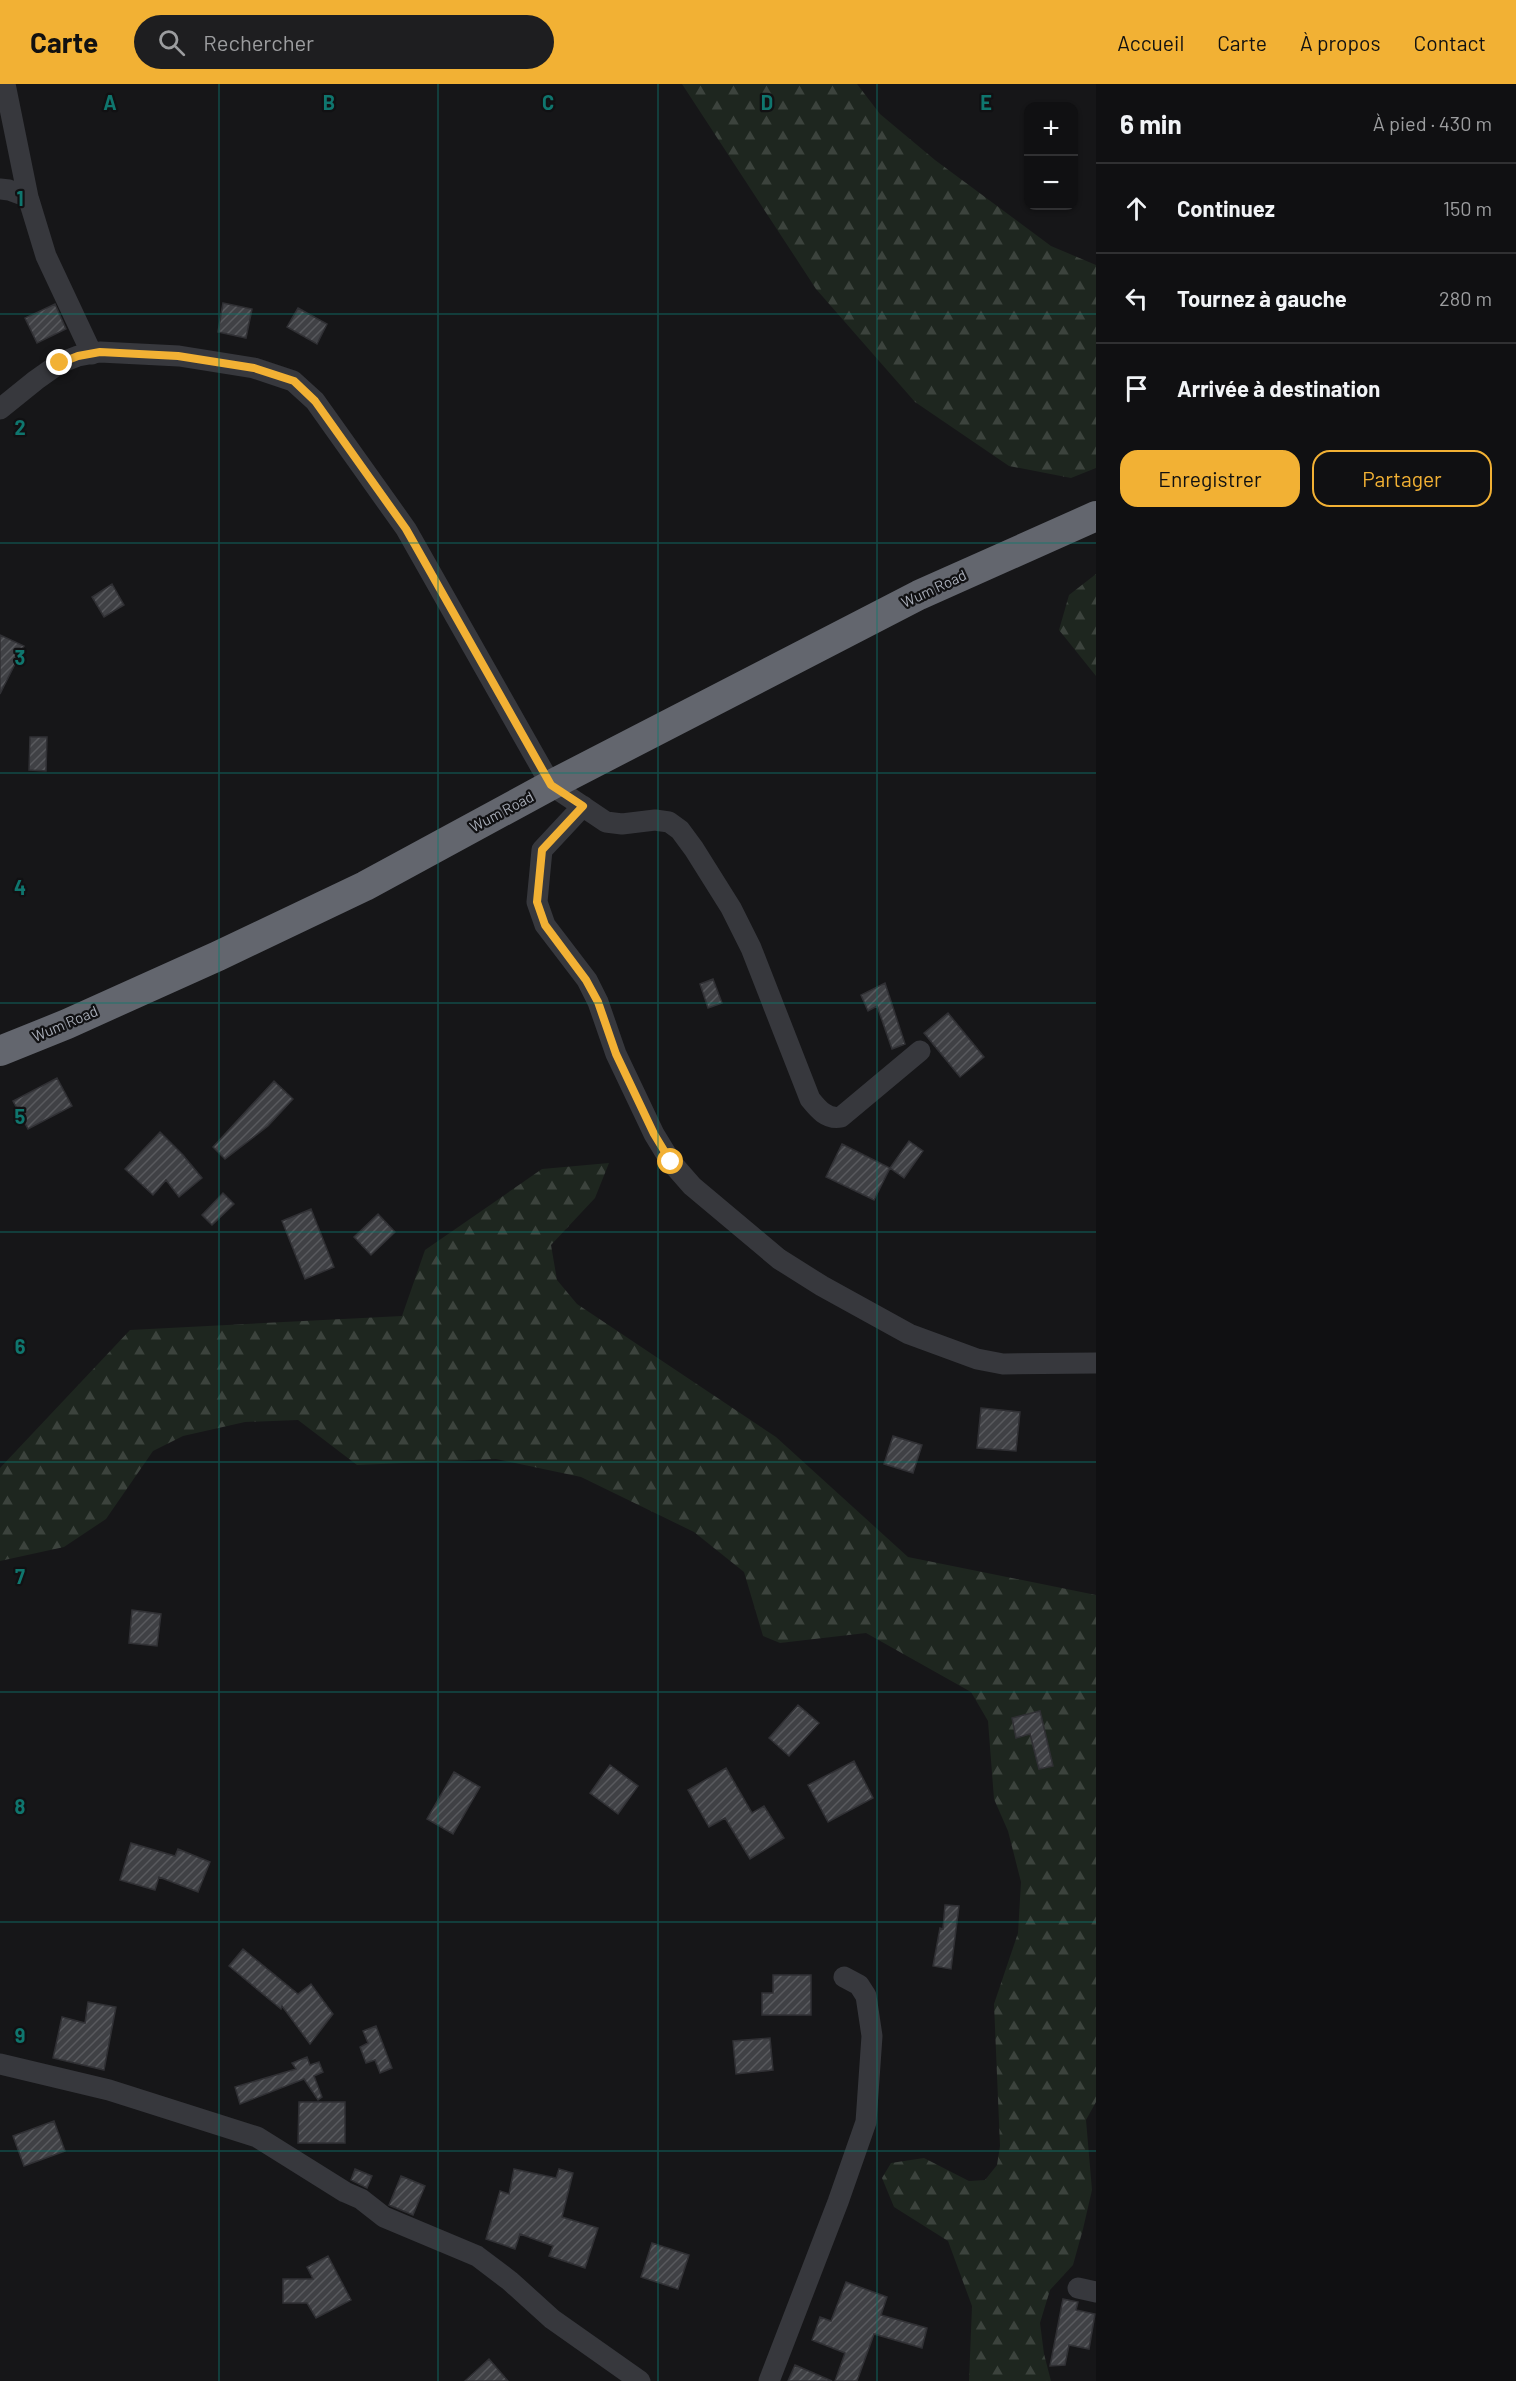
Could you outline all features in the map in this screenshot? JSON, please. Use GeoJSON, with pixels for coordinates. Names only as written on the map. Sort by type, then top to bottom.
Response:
{"type":"FeatureCollection","features":[{"type":"Feature","properties":{"kind":"highway","name":"Wum Road"},"geometry":{"type":"LineString","coordinates":[[0,1051],[67,1024],[218,956],[354,891],[551,785],[919,595],[1096,516]]}},
{"type":"Feature","properties":{"kind":"street"},"geometry":{"type":"LineString","coordinates":[[5,84],[28,197],[46,256],[92,354]]}},
{"type":"Feature","properties":{"kind":"street"},"geometry":{"type":"LineString","coordinates":[[0,189],[9,189],[28,197]]}},
{"type":"Feature","properties":{"kind":"street"},"geometry":{"type":"LineString","coordinates":[[0,409],[60,363],[100,352],[178,356],[254,368],[294,381],[315,401],[406,529],[551,785],[606,822],[622,824],[655,820],[669,822],[680,830],[694,849],[731,908],[751,948],[810,1099],[821,1111],[832,1118],[841,1117],[920,1051]]}},
{"type":"Feature","properties":{"kind":"street"},"geometry":{"type":"LineString","coordinates":[[583,806],[542,850],[537,902],[545,925],[586,980],[594,995],[616,1054],[654,1134],[671,1162],[692,1186],[779,1259],[822,1286],[909,1334],[977,1359],[1003,1364],[1096,1364]]}},
{"type":"Feature","properties":{"kind":"street"},"geometry":{"type":"LineString","coordinates":[[769,2381],[838,2202],[866,2122],[872,2036],[866,1996],[859,1985],[844,1977]]}},
{"type":"Feature","properties":{"kind":"street"},"geometry":{"type":"LineString","coordinates":[[0,2064],[108,2090],[257,2137],[345,2192],[361,2199],[384,2217],[477,2256],[510,2281],[552,2319],[640,2381]]}},
{"type":"Feature","properties":{"kind":"green space"},"geometry":{"type":"Polygon","coordinates":[[[682,84],[857,84],[880,114],[935,160],[1051,246],[1096,265],[1096,468],[1071,478],[1009,466],[915,402],[816,289],[682,84]]]}},
{"type":"Feature","properties":{"kind":"green space"},"geometry":{"type":"Polygon","coordinates":[[[1096,574],[1096,676],[1059,630],[1069,595],[1096,574]]]}},
{"type":"Feature","properties":{"kind":"green space"},"geometry":{"type":"Polygon","coordinates":[[[609,1163],[595,1198],[551,1245],[557,1280],[577,1304],[776,1437],[908,1557],[1096,1595],[1096,2102],[1086,2120],[1092,2190],[1073,2265],[1050,2290],[1040,2323],[1044,2354],[1051,2381],[969,2381],[972,2306],[948,2241],[894,2207],[882,2178],[891,2163],[924,2158],[969,2181],[985,2180],[997,2165],[1000,2146],[994,2004],[1018,1933],[1021,1882],[1008,1831],[994,1799],[988,1721],[971,1692],[866,1633],[780,1643],[763,1636],[744,1572],[694,1532],[581,1477],[496,1459],[357,1465],[298,1420],[245,1422],[183,1436],[153,1451],[106,1519],[64,1547],[0,1561],[0,1468],[130,1330],[402,1316],[425,1250],[542,1169],[609,1163]]]}},
{"type":"Feature","properties":{"kind":"building"},"geometry":{"type":"Polygon","coordinates":[[[223,303],[252,309],[246,338],[218,332],[223,303]]]}},
{"type":"Feature","properties":{"kind":"building"},"geometry":{"type":"Polygon","coordinates":[[[55,304],[66,329],[37,343],[25,318],[55,304]]]}},
{"type":"Feature","properties":{"kind":"building"},"geometry":{"type":"Polygon","coordinates":[[[298,308],[327,324],[317,344],[287,327],[298,308]]]}},
{"type":"Feature","properties":{"kind":"building"},"geometry":{"type":"Polygon","coordinates":[[[112,584],[124,605],[104,617],[92,597],[112,584]]]}},
{"type":"Feature","properties":{"kind":"building"},"geometry":{"type":"Polygon","coordinates":[[[0,635],[24,646],[0,694],[0,635]]]}},
{"type":"Feature","properties":{"kind":"building"},"geometry":{"type":"Polygon","coordinates":[[[30,737],[47,737],[46,771],[29,770],[30,737]]]}},
{"type":"Feature","properties":{"kind":"building"},"geometry":{"type":"Polygon","coordinates":[[[713,979],[722,1003],[708,1008],[700,984],[713,979]]]}},
{"type":"Feature","properties":{"kind":"building"},"geometry":{"type":"Polygon","coordinates":[[[885,983],[905,1044],[892,1049],[877,1006],[868,1011],[861,995],[885,983]]]}},
{"type":"Feature","properties":{"kind":"building"},"geometry":{"type":"Polygon","coordinates":[[[948,1013],[984,1057],[960,1077],[924,1033],[948,1013]]]}},
{"type":"Feature","properties":{"kind":"building"},"geometry":{"type":"Polygon","coordinates":[[[57,1078],[72,1106],[28,1129],[13,1101],[57,1078]]]}},
{"type":"Feature","properties":{"kind":"building"},"geometry":{"type":"Polygon","coordinates":[[[274,1081],[293,1099],[268,1126],[225,1159],[213,1147],[274,1081]]]}},
{"type":"Feature","properties":{"kind":"building"},"geometry":{"type":"Polygon","coordinates":[[[160,1132],[202,1178],[179,1197],[166,1180],[153,1195],[125,1169],[160,1132]]]}},
{"type":"Feature","properties":{"kind":"building"},"geometry":{"type":"Polygon","coordinates":[[[909,1141],[923,1151],[904,1178],[890,1168],[909,1141]]]}},
{"type":"Feature","properties":{"kind":"building"},"geometry":{"type":"Polygon","coordinates":[[[842,1144],[890,1168],[874,1200],[826,1177],[842,1144]]]}},
{"type":"Feature","properties":{"kind":"building"},"geometry":{"type":"Polygon","coordinates":[[[223,1193],[234,1204],[212,1225],[202,1215],[223,1193]]]}},
{"type":"Feature","properties":{"kind":"building"},"geometry":{"type":"Polygon","coordinates":[[[311,1209],[334,1267],[305,1279],[282,1221],[311,1209]]]}},
{"type":"Feature","properties":{"kind":"building"},"geometry":{"type":"Polygon","coordinates":[[[378,1214],[395,1232],[371,1255],[354,1237],[378,1214]]]}},
{"type":"Feature","properties":{"kind":"building"},"geometry":{"type":"Polygon","coordinates":[[[981,1408],[1020,1412],[1016,1451],[977,1448],[981,1408]]]}},
{"type":"Feature","properties":{"kind":"building"},"geometry":{"type":"Polygon","coordinates":[[[893,1436],[922,1445],[913,1473],[884,1464],[893,1436]]]}},
{"type":"Feature","properties":{"kind":"building"},"geometry":{"type":"Polygon","coordinates":[[[132,1610],[161,1614],[157,1646],[129,1643],[132,1610]]]}},
{"type":"Feature","properties":{"kind":"building"},"geometry":{"type":"Polygon","coordinates":[[[798,1705],[819,1723],[789,1756],[769,1738],[798,1705]]]}},
{"type":"Feature","properties":{"kind":"building"},"geometry":{"type":"Polygon","coordinates":[[[1040,1711],[1053,1766],[1039,1769],[1030,1734],[1016,1738],[1012,1718],[1040,1711]]]}},
{"type":"Feature","properties":{"kind":"building"},"geometry":{"type":"Polygon","coordinates":[[[854,1761],[873,1798],[828,1822],[808,1785],[854,1761]]]}},
{"type":"Feature","properties":{"kind":"building"},"geometry":{"type":"Polygon","coordinates":[[[610,1765],[638,1786],[618,1814],[590,1793],[610,1765]]]}},
{"type":"Feature","properties":{"kind":"building"},"geometry":{"type":"Polygon","coordinates":[[[726,1768],[752,1813],[764,1806],[784,1838],[750,1859],[725,1818],[709,1827],[688,1790],[726,1768]]]}},
{"type":"Feature","properties":{"kind":"building"},"geometry":{"type":"Polygon","coordinates":[[[454,1772],[480,1787],[453,1834],[427,1819],[454,1772]]]}},
{"type":"Feature","properties":{"kind":"building"},"geometry":{"type":"Polygon","coordinates":[[[131,1843],[175,1856],[178,1849],[210,1862],[198,1892],[159,1877],[155,1890],[120,1880],[131,1843]]]}},
{"type":"Feature","properties":{"kind":"building"},"geometry":{"type":"Polygon","coordinates":[[[945,1905],[959,1906],[951,1969],[933,1966],[940,1928],[943,1929],[945,1905]]]}},
{"type":"Feature","properties":{"kind":"building"},"geometry":{"type":"Polygon","coordinates":[[[243,1949],[298,1994],[311,1984],[333,2014],[310,2044],[282,2006],[281,2009],[229,1966],[243,1949]]]}},
{"type":"Feature","properties":{"kind":"building"},"geometry":{"type":"Polygon","coordinates":[[[773,1975],[811,1975],[811,2015],[762,2015],[762,1993],[773,1993],[773,1975]]]}},
{"type":"Feature","properties":{"kind":"building"},"geometry":{"type":"Polygon","coordinates":[[[88,2002],[116,2007],[104,2070],[53,2058],[62,2017],[85,2023],[88,2002]]]}},
{"type":"Feature","properties":{"kind":"building"},"geometry":{"type":"Polygon","coordinates":[[[376,2026],[392,2068],[380,2073],[375,2060],[366,2063],[360,2047],[368,2043],[363,2031],[376,2026]]]}},
{"type":"Feature","properties":{"kind":"building"},"geometry":{"type":"Polygon","coordinates":[[[770,2038],[773,2070],[736,2074],[733,2041],[770,2038]]]}},
{"type":"Feature","properties":{"kind":"building"},"geometry":{"type":"Polygon","coordinates":[[[307,2057],[310,2065],[319,2062],[323,2072],[314,2076],[322,2097],[318,2100],[304,2079],[240,2104],[235,2087],[296,2069],[292,2063],[307,2057]]]}},
{"type":"Feature","properties":{"kind":"building"},"geometry":{"type":"Polygon","coordinates":[[[299,2102],[345,2102],[345,2143],[298,2143],[299,2102]]]}},
{"type":"Feature","properties":{"kind":"building"},"geometry":{"type":"Polygon","coordinates":[[[54,2121],[65,2151],[24,2166],[13,2136],[54,2121]]]}},
{"type":"Feature","properties":{"kind":"building"},"geometry":{"type":"Polygon","coordinates":[[[355,2169],[372,2176],[367,2188],[351,2180],[355,2169]]]}},
{"type":"Feature","properties":{"kind":"building"},"geometry":{"type":"Polygon","coordinates":[[[514,2169],[556,2178],[559,2169],[573,2173],[562,2217],[598,2228],[585,2268],[549,2256],[553,2246],[520,2234],[515,2249],[486,2239],[500,2191],[509,2194],[514,2169]]]}},
{"type":"Feature","properties":{"kind":"building"},"geometry":{"type":"Polygon","coordinates":[[[401,2176],[425,2186],[413,2215],[389,2205],[401,2176]]]}},
{"type":"Feature","properties":{"kind":"building"},"geometry":{"type":"Polygon","coordinates":[[[652,2243],[689,2255],[678,2289],[641,2277],[652,2243]]]}},
{"type":"Feature","properties":{"kind":"building"},"geometry":{"type":"Polygon","coordinates":[[[328,2256],[351,2300],[316,2318],[307,2303],[283,2303],[283,2279],[313,2279],[307,2267],[328,2256]]]}},
{"type":"Feature","properties":{"kind":"building"},"geometry":{"type":"Polygon","coordinates":[[[846,2282],[887,2297],[881,2315],[927,2328],[922,2348],[874,2334],[857,2381],[835,2381],[845,2353],[812,2340],[820,2317],[831,2321],[846,2282]]]}},
{"type":"Feature","properties":{"kind":"building"},"geometry":{"type":"Polygon","coordinates":[[[1063,2299],[1078,2302],[1076,2310],[1095,2314],[1089,2349],[1069,2345],[1065,2365],[1050,2366],[1063,2299]]]}},
{"type":"Feature","properties":{"kind":"building"},"geometry":{"type":"Polygon","coordinates":[[[489,2359],[508,2381],[465,2381],[489,2359]]]}},
{"type":"Feature","properties":{"kind":"building"},"geometry":{"type":"Polygon","coordinates":[[[795,2365],[832,2381],[788,2381],[795,2365]]]}},
{"type":"Feature","properties":{"kind":"route"},"geometry":{"type":"LineString","coordinates":[[60,363],[78,356],[100,352],[178,356],[254,368],[294,381],[315,401],[406,529],[551,785],[583,806],[542,850],[537,902],[545,925],[586,980],[598,1002],[616,1054],[654,1134],[671,1162]]}}]}
